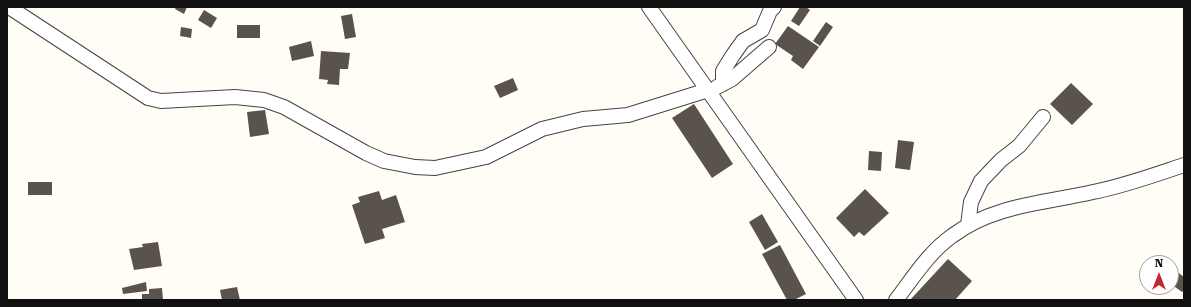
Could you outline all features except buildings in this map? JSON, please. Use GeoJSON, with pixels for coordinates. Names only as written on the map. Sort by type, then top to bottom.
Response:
{"type":"FeatureCollection","features":[{"type":"Feature","properties":{"kind":"street"},"geometry":{"type":"LineString","coordinates":[[9,7],[148,98],[161,101],[235,97],[264,100],[284,107],[378,158],[415,167],[435,168],[486,157],[542,128],[583,119],[628,115],[710,93],[732,79],[769,47]]}},
{"type":"Feature","properties":{"kind":"street"},"geometry":{"type":"LineString","coordinates":[[649,7],[856,300]]}},
{"type":"Feature","properties":{"kind":"street"},"geometry":{"type":"LineString","coordinates":[[723,84],[723,71],[743,41],[762,30],[770,11],[774,7]]}},
{"type":"Feature","properties":{"kind":"street"},"geometry":{"type":"LineString","coordinates":[[968,225],[971,202],[981,181],[1000,160],[1019,146],[1043,117]]}},
{"type":"Feature","properties":{"kind":"street"},"geometry":{"type":"LineString","coordinates":[[896,300],[936,250],[951,236],[968,225],[1005,209],[1094,192],[1148,178],[1184,165]]}}]}
